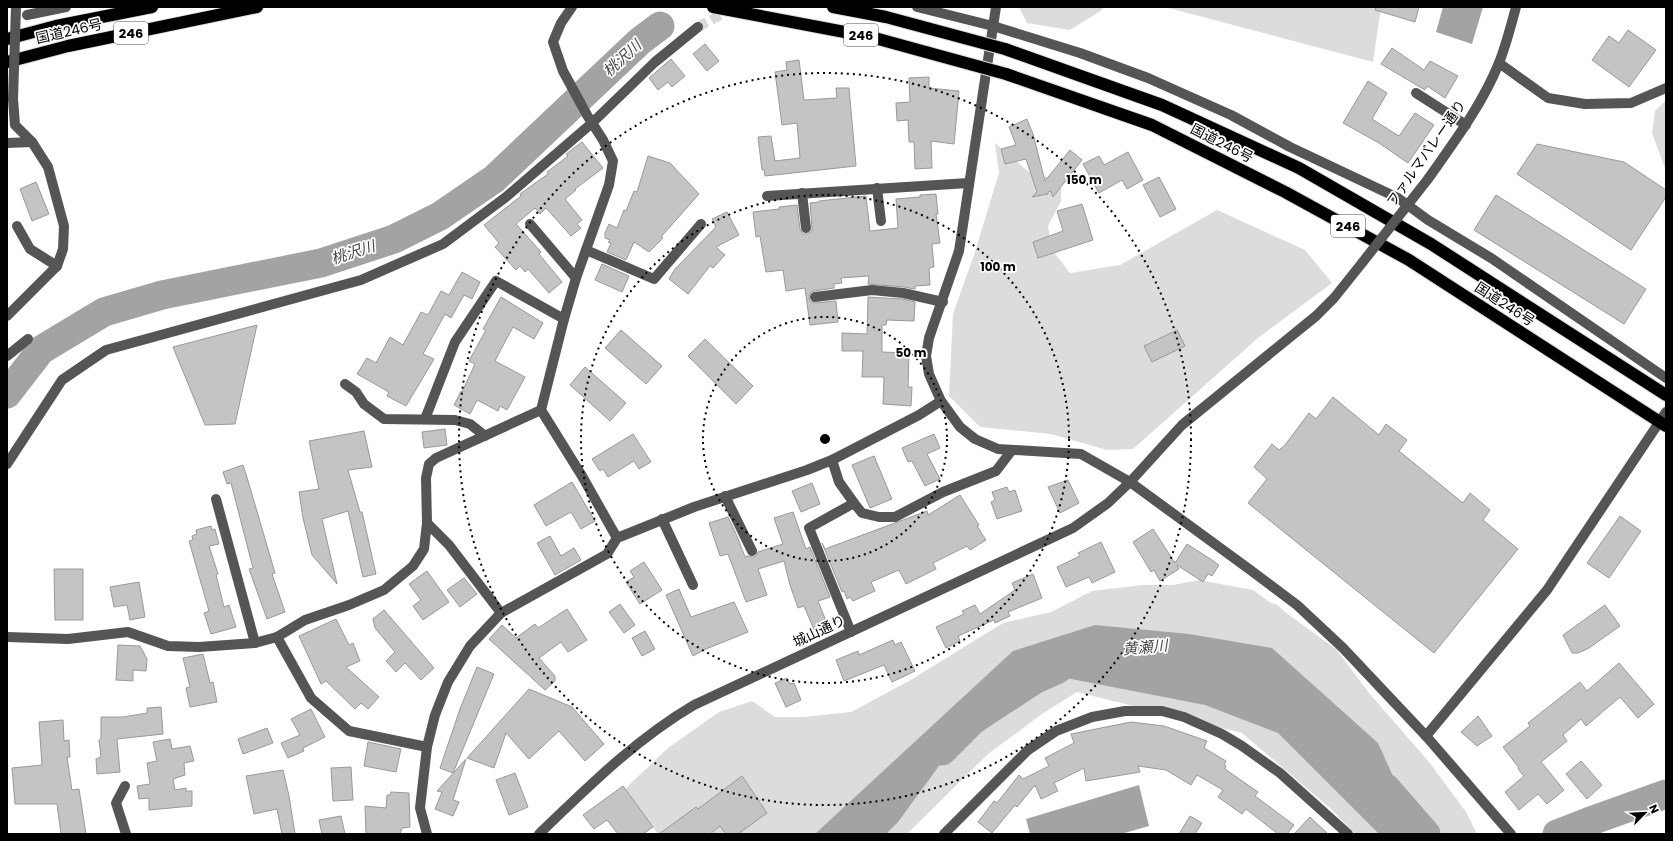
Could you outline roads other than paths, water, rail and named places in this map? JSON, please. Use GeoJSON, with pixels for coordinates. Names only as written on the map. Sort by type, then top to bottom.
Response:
{"type":"FeatureCollection","features":[{"type":"Feature","properties":{"kind":"highway","name":"国道246号"},"geometry":{"type":"LineString","coordinates":[[7,39],[56,26],[152,7]]}},
{"type":"Feature","properties":{"kind":"highway","name":"国道246号"},"geometry":{"type":"LineString","coordinates":[[7,62],[68,46],[257,7]]}},
{"type":"Feature","properties":{"kind":"highway","name":"国道246号"},"geometry":{"type":"LineString","coordinates":[[713,7],[871,37],[1006,74],[1152,125],[1285,192],[1409,260],[1664,420]]}},
{"type":"Feature","properties":{"kind":"highway","name":"国道246号"},"geometry":{"type":"LineString","coordinates":[[832,7],[886,17],[1005,49],[1162,105],[1299,168],[1431,244],[1666,395]]}},
{"type":"Feature","properties":{"kind":"street"},"geometry":{"type":"LineString","coordinates":[[7,316],[57,266],[63,249],[64,226],[48,167],[32,142],[15,126],[13,99],[16,7]]}},
{"type":"Feature","properties":{"kind":"street"},"geometry":{"type":"LineString","coordinates":[[27,15],[66,7]]}},
{"type":"Feature","properties":{"kind":"street"},"geometry":{"type":"LineString","coordinates":[[572,7],[561,23],[553,42],[563,71],[589,119],[603,140],[613,161],[609,185],[576,278],[564,319],[541,410],[582,476],[617,538]]}},
{"type":"Feature","properties":{"kind":"street"},"geometry":{"type":"LineString","coordinates":[[917,7],[993,26],[1080,53],[1148,78],[1231,115],[1290,147],[1398,198],[1428,220],[1491,258],[1666,378]]}},
{"type":"Feature","properties":{"kind":"street"},"geometry":{"type":"LineString","coordinates":[[996,7],[968,183],[959,251],[943,302],[929,338],[926,356],[929,374],[941,401],[960,427],[975,439],[998,449],[1081,454],[1130,482],[1297,605],[1343,648],[1426,736],[1511,834]]}},
{"type":"Feature","properties":{"kind":"street","name":"ファルマバレー通り"},"geometry":{"type":"LineString","coordinates":[[1130,482],[1182,424],[1300,329],[1334,298],[1428,178],[1466,125],[1499,63],[1516,7]]}},
{"type":"Feature","properties":{"kind":"street"},"geometry":{"type":"LineString","coordinates":[[7,464],[62,380],[106,350],[159,334],[361,280],[443,244],[506,197],[589,119],[698,27]]}},
{"type":"Feature","properties":{"kind":"street"},"geometry":{"type":"LineString","coordinates":[[1499,63],[1548,98],[1585,104],[1631,103],[1666,88]]}},
{"type":"Feature","properties":{"kind":"street"},"geometry":{"type":"LineString","coordinates":[[1416,93],[1466,125]]}},
{"type":"Feature","properties":{"kind":"street"},"geometry":{"type":"LineString","coordinates":[[7,143],[32,142]]}},
{"type":"Feature","properties":{"kind":"street"},"geometry":{"type":"LineString","coordinates":[[767,196],[968,183]]}},
{"type":"Feature","properties":{"kind":"street"},"geometry":{"type":"LineString","coordinates":[[878,188],[880,221]]}},
{"type":"Feature","properties":{"kind":"street"},"geometry":{"type":"LineString","coordinates":[[802,193],[806,228]]}},
{"type":"Feature","properties":{"kind":"street"},"geometry":{"type":"LineString","coordinates":[[530,224],[576,278]]}},
{"type":"Feature","properties":{"kind":"street"},"geometry":{"type":"LineString","coordinates":[[586,250],[654,279],[701,224]]}},
{"type":"Feature","properties":{"kind":"street"},"geometry":{"type":"LineString","coordinates":[[17,226],[30,249],[57,266]]}},
{"type":"Feature","properties":{"kind":"street"},"geometry":{"type":"LineString","coordinates":[[425,419],[455,342],[496,281],[564,319]]}},
{"type":"Feature","properties":{"kind":"street"},"geometry":{"type":"LineString","coordinates":[[815,297],[872,290],[903,292],[943,302]]}},
{"type":"Feature","properties":{"kind":"street"},"geometry":{"type":"LineString","coordinates":[[7,356],[28,339]]}},
{"type":"Feature","properties":{"kind":"street"},"geometry":{"type":"LineString","coordinates":[[345,384],[356,392],[364,404],[384,419],[455,420],[470,424],[484,436]]}},
{"type":"Feature","properties":{"kind":"street"},"geometry":{"type":"LineString","coordinates":[[427,834],[420,808],[427,747],[435,715],[448,682],[470,646],[501,614],[607,554],[617,538],[662,519],[725,496],[807,470],[832,460],[919,415],[941,401]]}},
{"type":"Feature","properties":{"kind":"street"},"geometry":{"type":"LineString","coordinates":[[7,637],[68,639],[128,632],[168,646],[199,647],[255,643],[277,638],[304,620],[348,605],[384,590],[413,566],[424,548],[427,523],[426,478],[429,464],[436,458],[541,410]]}},
{"type":"Feature","properties":{"kind":"street"},"geometry":{"type":"LineString","coordinates":[[1426,736],[1548,590],[1664,420]]}},
{"type":"Feature","properties":{"kind":"street"},"geometry":{"type":"LineString","coordinates":[[832,460],[838,482],[862,513],[896,517],[943,492],[996,471],[1012,450]]}},
{"type":"Feature","properties":{"kind":"street","name":"城山通り"},"geometry":{"type":"LineString","coordinates":[[539,834],[633,747],[669,720],[694,705],[1073,528],[1108,503],[1130,482]]}},
{"type":"Feature","properties":{"kind":"street"},"geometry":{"type":"LineString","coordinates":[[725,496],[752,551]]}},
{"type":"Feature","properties":{"kind":"street"},"geometry":{"type":"LineString","coordinates":[[216,499],[255,643]]}},
{"type":"Feature","properties":{"kind":"street"},"geometry":{"type":"LineString","coordinates":[[851,632],[809,528],[854,504]]}},
{"type":"Feature","properties":{"kind":"street"},"geometry":{"type":"LineString","coordinates":[[662,519],[693,585]]}},
{"type":"Feature","properties":{"kind":"street"},"geometry":{"type":"LineString","coordinates":[[427,523],[449,545],[501,614]]}},
{"type":"Feature","properties":{"kind":"street"},"geometry":{"type":"LineString","coordinates":[[277,638],[311,698],[349,731],[427,747]]}},
{"type":"Feature","properties":{"kind":"street"},"geometry":{"type":"LineString","coordinates":[[944,834],[1028,750],[1056,731],[1092,717],[1125,712],[1162,711],[1184,717],[1216,731],[1242,746],[1280,773],[1348,834]]}},
{"type":"Feature","properties":{"kind":"street"},"geometry":{"type":"LineString","coordinates":[[125,786],[116,803],[126,834]]}},
{"type":"Feature","properties":{"kind":"water"},"geometry":{"type":"Polygon","coordinates":[[[1443,7],[1483,7],[1472,44],[1436,32],[1443,7]]]}},
{"type":"Feature","properties":{"kind":"water"},"geometry":{"type":"Polygon","coordinates":[[[1095,625],[1189,634],[1272,648],[1378,743],[1419,834],[1379,834],[1278,733],[1205,705],[1061,677],[990,696],[898,822],[886,834],[815,834],[1013,651],[1095,625]]]}},
{"type":"Feature","properties":{"kind":"water"},"geometry":{"type":"Polygon","coordinates":[[[1139,785],[1149,826],[1121,834],[1030,834],[1026,819],[1139,785]]]}},
{"type":"Feature","properties":{"kind":"waterway","name":"桃沢川"},"geometry":{"type":"LineString","coordinates":[[7,394],[41,350],[104,312],[162,295],[321,263],[394,239],[440,216],[494,179],[640,41],[660,26]]}},
{"type":"Feature","properties":{"kind":"waterway","name":"黄瀬川"},"geometry":{"type":"LineString","coordinates":[[942,751],[973,720],[1034,680],[1058,669]]}},
{"type":"Feature","properties":{"kind":"waterway","name":"黄瀬川"},"geometry":{"type":"LineString","coordinates":[[1386,788],[1426,834]]}},
{"type":"Feature","properties":{"kind":"waterway"},"geometry":{"type":"LineString","coordinates":[[1557,834],[1666,794]]}},
{"type":"Feature","properties":{"kind":"tunnel"},"geometry":{"type":"LineString","coordinates":[[698,27],[733,8]]}}]}
